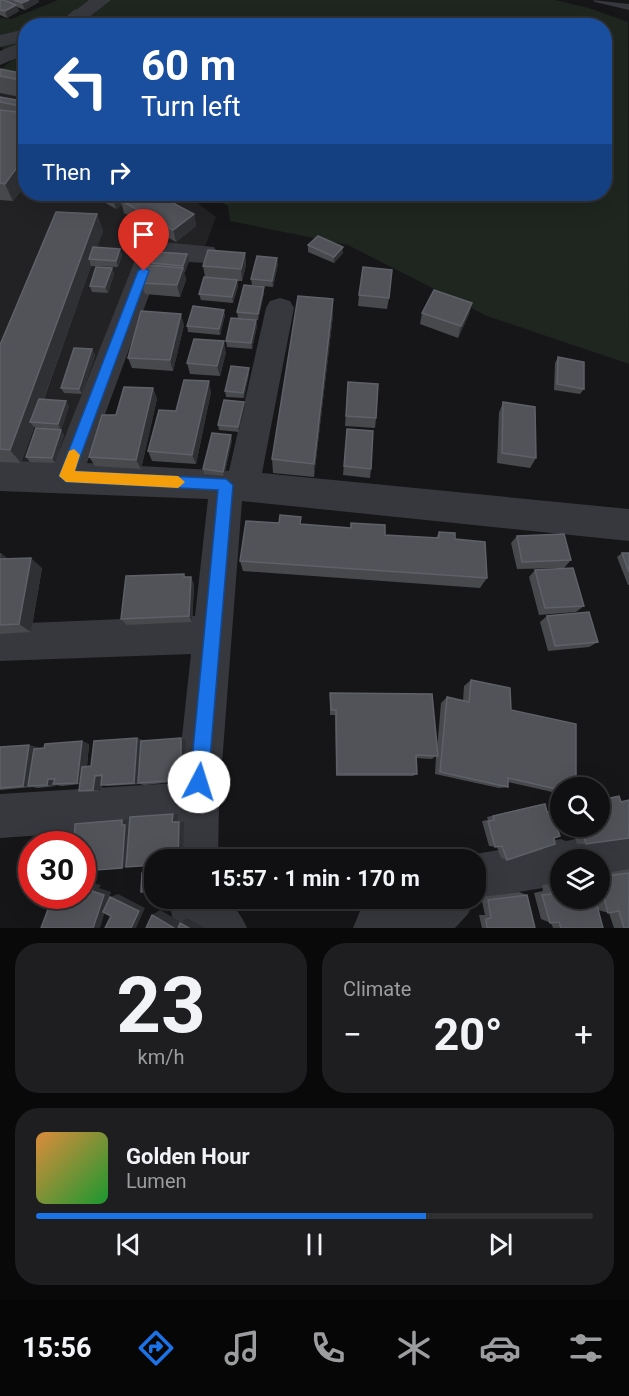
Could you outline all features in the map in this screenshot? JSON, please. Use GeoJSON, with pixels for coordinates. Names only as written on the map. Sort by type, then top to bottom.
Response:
{"type":"FeatureCollection","features":[{"type":"Feature","properties":{"kind":"street"},"geometry":{"type":"LineString","coordinates":[[76,18],[102,0]]}},
{"type":"Feature","properties":{"kind":"street"},"geometry":{"type":"LineString","coordinates":[[0,41],[18,37]]}},
{"type":"Feature","properties":{"kind":"street"},"geometry":{"type":"LineString","coordinates":[[0,59],[18,50]]}},
{"type":"Feature","properties":{"kind":"street"},"geometry":{"type":"LineString","coordinates":[[66,476],[152,250],[205,254]]}},
{"type":"Feature","properties":{"kind":"street"},"geometry":{"type":"LineString","coordinates":[[195,849],[197,803],[212,634],[234,485],[280,308]]}},
{"type":"Feature","properties":{"kind":"street"},"geometry":{"type":"LineString","coordinates":[[0,476],[66,476],[234,485],[629,525]]}},
{"type":"Feature","properties":{"kind":"street"},"geometry":{"type":"LineString","coordinates":[[4,643],[212,634]]}},
{"type":"Feature","properties":{"kind":"street"},"geometry":{"type":"LineString","coordinates":[[0,816],[197,803]]}},
{"type":"Feature","properties":{"kind":"street"},"geometry":{"type":"LineString","coordinates":[[610,854],[629,850]]}},
{"type":"Feature","properties":{"kind":"street"},"geometry":{"type":"LineString","coordinates":[[486,891],[550,866]]}},
{"type":"Feature","properties":{"kind":"street"},"geometry":{"type":"LineString","coordinates":[[193,909],[223,928]]}},
{"type":"Feature","properties":{"kind":"street"},"geometry":{"type":"LineString","coordinates":[[377,928],[426,923],[447,909]]}},
{"type":"Feature","properties":{"kind":"lane"},"geometry":{"type":"LineString","coordinates":[[598,0],[629,7]]}},
{"type":"Feature","properties":{"kind":"shaded area"},"geometry":{"type":"Polygon","coordinates":[[[58,0],[555,0],[589,8],[628,22],[629,364],[487,316],[348,245],[230,221],[228,206],[218,201],[612,201],[612,18],[18,18],[18,74],[0,70],[12,60],[0,46],[0,18],[11,19],[58,0]]]}},
{"type":"Feature","properties":{"kind":"shaded area"},"geometry":{"type":"Polygon","coordinates":[[[0,76],[18,80],[18,201],[195,201],[216,217],[204,249],[144,242],[65,453],[45,465],[0,466],[0,76]]]}},
{"type":"Feature","properties":{"kind":"building"},"geometry":{"type":"Polygon","coordinates":[[[0,0],[16,5],[5,11],[0,10],[0,0]]]}},
{"type":"Feature","properties":{"kind":"building"},"geometry":{"type":"Polygon","coordinates":[[[0,69],[18,72],[18,79],[0,76],[0,69]]]}},
{"type":"Feature","properties":{"kind":"building"},"geometry":{"type":"Polygon","coordinates":[[[0,97],[18,100],[18,105],[0,102],[0,97]]]}},
{"type":"Feature","properties":{"kind":"building"},"geometry":{"type":"Polygon","coordinates":[[[0,110],[18,112],[18,166],[5,184],[0,183],[0,110]]]}},
{"type":"Feature","properties":{"kind":"building"},"geometry":{"type":"Polygon","coordinates":[[[122,201],[169,201],[194,214],[173,230],[122,201]]]}},
{"type":"Feature","properties":{"kind":"building"},"geometry":{"type":"Polygon","coordinates":[[[56,212],[97,214],[10,450],[0,449],[0,345],[56,212]]]}},
{"type":"Feature","properties":{"kind":"building"},"geometry":{"type":"Polygon","coordinates":[[[318,236],[343,247],[334,257],[308,245],[318,236]]]}},
{"type":"Feature","properties":{"kind":"building"},"geometry":{"type":"Polygon","coordinates":[[[93,247],[120,249],[116,261],[89,259],[93,247]]]}},
{"type":"Feature","properties":{"kind":"building"},"geometry":{"type":"Polygon","coordinates":[[[208,250],[245,253],[241,269],[203,266],[208,250]]]}},
{"type":"Feature","properties":{"kind":"building"},"geometry":{"type":"Polygon","coordinates":[[[157,252],[187,254],[183,266],[152,263],[157,252]]]}},
{"type":"Feature","properties":{"kind":"building"},"geometry":{"type":"Polygon","coordinates":[[[257,256],[277,258],[272,281],[251,279],[257,256]]]}},
{"type":"Feature","properties":{"kind":"building"},"geometry":{"type":"Polygon","coordinates":[[[147,265],[183,268],[177,285],[141,283],[147,265]]]}},
{"type":"Feature","properties":{"kind":"building"},"geometry":{"type":"Polygon","coordinates":[[[96,267],[112,268],[105,287],[90,286],[96,267]]]}},
{"type":"Feature","properties":{"kind":"building"},"geometry":{"type":"Polygon","coordinates":[[[363,267],[392,270],[389,298],[359,295],[363,267]]]}},
{"type":"Feature","properties":{"kind":"building"},"geometry":{"type":"Polygon","coordinates":[[[204,277],[237,280],[232,297],[199,294],[204,277]]]}},
{"type":"Feature","properties":{"kind":"building"},"geometry":{"type":"Polygon","coordinates":[[[244,285],[264,287],[258,314],[237,312],[244,285]]]}},
{"type":"Feature","properties":{"kind":"building"},"geometry":{"type":"Polygon","coordinates":[[[434,290],[472,303],[461,326],[422,313],[434,290]]]}},
{"type":"Feature","properties":{"kind":"building"},"geometry":{"type":"Polygon","coordinates":[[[298,296],[333,299],[314,464],[272,459],[298,296]]]}},
{"type":"Feature","properties":{"kind":"building"},"geometry":{"type":"Polygon","coordinates":[[[193,306],[224,310],[219,329],[187,326],[193,306]]]}},
{"type":"Feature","properties":{"kind":"building"},"geometry":{"type":"Polygon","coordinates":[[[141,311],[181,314],[170,360],[128,358],[141,311]]]}},
{"type":"Feature","properties":{"kind":"building"},"geometry":{"type":"Polygon","coordinates":[[[231,318],[256,320],[251,343],[226,341],[231,318]]]}},
{"type":"Feature","properties":{"kind":"building"},"geometry":{"type":"Polygon","coordinates":[[[194,339],[224,341],[217,366],[187,363],[194,339]]]}},
{"type":"Feature","properties":{"kind":"building"},"geometry":{"type":"Polygon","coordinates":[[[74,348],[92,349],[79,389],[61,388],[74,348]]]}},
{"type":"Feature","properties":{"kind":"building"},"geometry":{"type":"Polygon","coordinates":[[[558,357],[584,362],[584,389],[557,384],[558,357]]]}},
{"type":"Feature","properties":{"kind":"building"},"geometry":{"type":"Polygon","coordinates":[[[231,366],[249,368],[243,393],[225,391],[231,366]]]}},
{"type":"Feature","properties":{"kind":"building"},"geometry":{"type":"Polygon","coordinates":[[[184,380],[209,381],[192,455],[148,451],[159,410],[176,411],[184,380]]]}},
{"type":"Feature","properties":{"kind":"building"},"geometry":{"type":"Polygon","coordinates":[[[348,382],[378,384],[376,418],[346,416],[348,382]]]}},
{"type":"Feature","properties":{"kind":"building"},"geometry":{"type":"Polygon","coordinates":[[[124,387],[153,388],[136,460],[89,457],[102,415],[116,415],[124,387]]]}},
{"type":"Feature","properties":{"kind":"building"},"geometry":{"type":"Polygon","coordinates":[[[39,399],[66,401],[58,424],[30,422],[39,399]]]}},
{"type":"Feature","properties":{"kind":"building"},"geometry":{"type":"Polygon","coordinates":[[[224,400],[244,402],[238,427],[218,425],[224,400]]]}},
{"type":"Feature","properties":{"kind":"building"},"geometry":{"type":"Polygon","coordinates":[[[503,402],[535,407],[536,458],[502,453],[503,402]]]}},
{"type":"Feature","properties":{"kind":"building"},"geometry":{"type":"Polygon","coordinates":[[[36,428],[61,430],[52,458],[26,457],[36,428]]]}},
{"type":"Feature","properties":{"kind":"building"},"geometry":{"type":"Polygon","coordinates":[[[347,429],[373,431],[371,469],[344,466],[347,429]]]}},
{"type":"Feature","properties":{"kind":"building"},"geometry":{"type":"Polygon","coordinates":[[[212,433],[231,435],[223,472],[203,469],[212,433]]]}},
{"type":"Feature","properties":{"kind":"building"},"geometry":{"type":"Polygon","coordinates":[[[280,515],[301,517],[300,524],[351,528],[351,523],[385,525],[385,535],[439,538],[439,532],[455,533],[455,539],[485,542],[487,578],[240,561],[246,521],[279,523],[280,515]]]}},
{"type":"Feature","properties":{"kind":"building"},"geometry":{"type":"Polygon","coordinates":[[[564,534],[571,560],[522,562],[517,536],[564,534]]]}},
{"type":"Feature","properties":{"kind":"building"},"geometry":{"type":"Polygon","coordinates":[[[622,553],[629,553],[629,572],[622,553]]]}},
{"type":"Feature","properties":{"kind":"building"},"geometry":{"type":"Polygon","coordinates":[[[31,558],[19,624],[0,625],[0,559],[31,558]]]}},
{"type":"Feature","properties":{"kind":"building"},"geometry":{"type":"Polygon","coordinates":[[[573,568],[584,606],[545,608],[535,570],[573,568]]]}},
{"type":"Feature","properties":{"kind":"building"},"geometry":{"type":"Polygon","coordinates":[[[184,574],[184,577],[191,577],[189,616],[121,619],[126,576],[184,574]]]}},
{"type":"Feature","properties":{"kind":"building"},"geometry":{"type":"Polygon","coordinates":[[[589,612],[598,642],[555,646],[547,616],[589,612]]]}},
{"type":"Feature","properties":{"kind":"building"},"geometry":{"type":"Polygon","coordinates":[[[471,680],[510,688],[511,710],[576,724],[576,777],[550,777],[550,788],[508,778],[508,787],[440,772],[447,697],[469,702],[471,680]]]}},
{"type":"Feature","properties":{"kind":"building"},"geometry":{"type":"Polygon","coordinates":[[[330,693],[432,694],[438,756],[416,755],[417,774],[337,774],[336,710],[331,710],[330,693]]]}},
{"type":"Feature","properties":{"kind":"building"},"geometry":{"type":"Polygon","coordinates":[[[137,738],[134,783],[101,785],[102,775],[95,776],[93,790],[79,791],[82,767],[91,766],[94,741],[137,738]]]}},
{"type":"Feature","properties":{"kind":"building"},"geometry":{"type":"Polygon","coordinates":[[[181,738],[181,759],[186,758],[185,771],[180,772],[179,780],[138,783],[141,741],[181,738]]]}},
{"type":"Feature","properties":{"kind":"building"},"geometry":{"type":"Polygon","coordinates":[[[82,741],[77,783],[53,784],[55,779],[48,779],[47,785],[28,786],[34,749],[44,748],[45,744],[82,741]]]}},
{"type":"Feature","properties":{"kind":"building"},"geometry":{"type":"Polygon","coordinates":[[[29,745],[23,786],[0,788],[0,747],[29,745]]]}},
{"type":"Feature","properties":{"kind":"building"},"geometry":{"type":"Polygon","coordinates":[[[619,796],[621,802],[629,800],[629,838],[586,844],[584,837],[610,837],[610,798],[619,796]]]}},
{"type":"Feature","properties":{"kind":"building"},"geometry":{"type":"Polygon","coordinates":[[[545,804],[547,812],[550,812],[550,837],[557,837],[554,838],[555,844],[507,860],[502,846],[495,847],[488,821],[494,820],[493,816],[545,804]]]}},
{"type":"Feature","properties":{"kind":"building"},"geometry":{"type":"Polygon","coordinates":[[[173,814],[172,822],[179,822],[178,849],[144,849],[144,866],[126,867],[130,817],[173,814]]]}},
{"type":"Feature","properties":{"kind":"building"},"geometry":{"type":"Polygon","coordinates":[[[122,820],[122,825],[125,825],[122,868],[96,870],[96,831],[75,831],[75,824],[122,820]]]}},
{"type":"Feature","properties":{"kind":"building"},"geometry":{"type":"Polygon","coordinates":[[[142,873],[144,873],[144,892],[141,892],[142,873]]]}},
{"type":"Feature","properties":{"kind":"building"},"geometry":{"type":"Polygon","coordinates":[[[629,873],[629,928],[624,928],[619,911],[608,913],[610,875],[629,873]]]}},
{"type":"Feature","properties":{"kind":"building"},"geometry":{"type":"Polygon","coordinates":[[[96,892],[104,895],[93,928],[41,928],[48,909],[96,909],[96,892]]]}},
{"type":"Feature","properties":{"kind":"building"},"geometry":{"type":"Polygon","coordinates":[[[550,894],[550,909],[598,909],[603,928],[561,928],[559,922],[550,923],[542,895],[550,894]]]}},
{"type":"Feature","properties":{"kind":"building"},"geometry":{"type":"Polygon","coordinates":[[[527,895],[535,928],[487,928],[486,919],[491,918],[488,900],[527,895]]]}},
{"type":"Feature","properties":{"kind":"building"},"geometry":{"type":"Polygon","coordinates":[[[110,897],[139,911],[131,928],[105,928],[111,916],[103,912],[110,897]]]}},
{"type":"Feature","properties":{"kind":"building"},"geometry":{"type":"Polygon","coordinates":[[[152,915],[174,928],[146,928],[152,915]]]}},
{"type":"Feature","properties":{"kind":"building"},"geometry":{"type":"Polygon","coordinates":[[[180,923],[189,928],[178,928],[180,923]]]}},
{"type":"Feature","properties":{"kind":"slow traffic"},"geometry":{"type":"LineString","coordinates":[[74,455],[66,476],[178,482]]}},
{"type":"Feature","properties":{"kind":"route"},"geometry":{"type":"LineString","coordinates":[[144,271],[66,476],[226,485],[199,782]]}}]}
